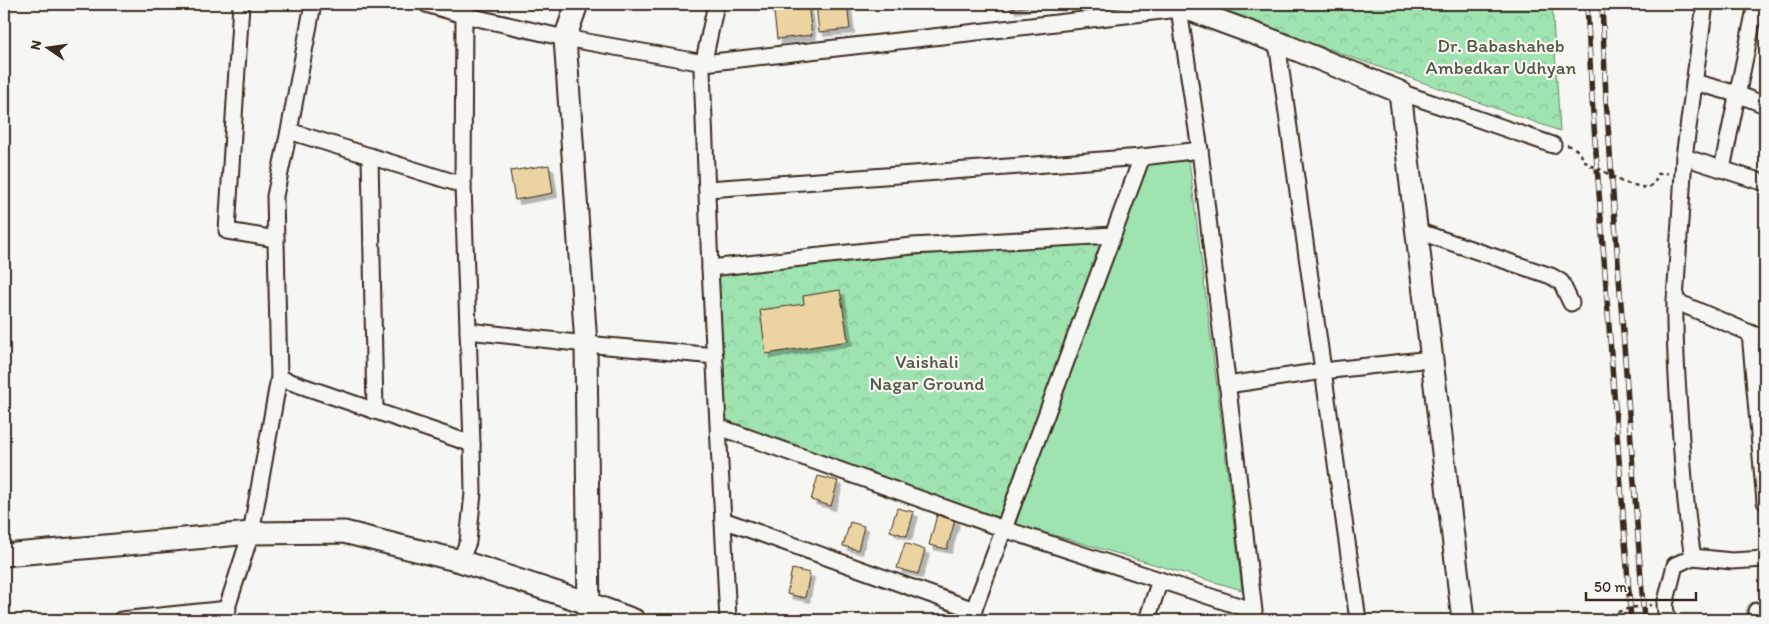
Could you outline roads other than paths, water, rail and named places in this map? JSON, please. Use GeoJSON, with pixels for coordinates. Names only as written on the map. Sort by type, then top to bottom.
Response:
{"type":"FeatureCollection","features":[{"type":"Feature","properties":{"kind":"street"},"geometry":{"type":"LineString","coordinates":[[241,4],[227,231],[276,239]]}},
{"type":"Feature","properties":{"kind":"street"},"geometry":{"type":"LineString","coordinates":[[121,620],[226,615],[251,533],[279,378],[275,196],[313,4]]}},
{"type":"Feature","properties":{"kind":"street"},"geometry":{"type":"LineString","coordinates":[[426,4],[465,9],[566,38],[704,63],[1179,6],[1277,42],[1400,92],[1553,145]]}},
{"type":"Feature","properties":{"kind":"street"},"geometry":{"type":"LineString","coordinates":[[577,4],[566,38],[586,344],[588,611]]}},
{"type":"Feature","properties":{"kind":"street"},"geometry":{"type":"LineString","coordinates":[[716,4],[702,70],[728,620]]}},
{"type":"Feature","properties":{"kind":"street"},"geometry":{"type":"LineString","coordinates":[[1693,557],[1687,524],[1674,343],[1682,176],[1705,4]]}},
{"type":"Feature","properties":{"kind":"street"},"geometry":{"type":"LineString","coordinates":[[1722,169],[1756,4]]}},
{"type":"Feature","properties":{"kind":"street"},"geometry":{"type":"LineString","coordinates":[[718,427],[1004,529],[1160,580],[1255,615],[1200,150],[1179,6]]}},
{"type":"Feature","properties":{"kind":"street"},"geometry":{"type":"LineString","coordinates":[[460,562],[468,542],[473,493],[463,185],[465,9]]}},
{"type":"Feature","properties":{"kind":"street"},"geometry":{"type":"LineString","coordinates":[[1277,42],[1358,620]]}},
{"type":"Feature","properties":{"kind":"street"},"geometry":{"type":"LineString","coordinates":[[1694,82],[1737,94],[1765,105]]}},
{"type":"Feature","properties":{"kind":"street"},"geometry":{"type":"LineString","coordinates":[[1400,92],[1463,620]]}},
{"type":"Feature","properties":{"kind":"street"},"geometry":{"type":"LineString","coordinates":[[289,131],[463,185]]}},
{"type":"Feature","properties":{"kind":"street"},"geometry":{"type":"LineString","coordinates":[[708,189],[1142,157],[1200,150]]}},
{"type":"Feature","properties":{"kind":"street"},"geometry":{"type":"LineString","coordinates":[[370,156],[375,411]]}},
{"type":"Feature","properties":{"kind":"street"},"geometry":{"type":"LineString","coordinates":[[723,520],[972,615],[1142,157]]}},
{"type":"Feature","properties":{"kind":"street"},"geometry":{"type":"LineString","coordinates":[[1684,157],[1765,183]]}},
{"type":"Feature","properties":{"kind":"street"},"geometry":{"type":"LineString","coordinates":[[1416,230],[1551,276],[1561,282],[1571,303]]}},
{"type":"Feature","properties":{"kind":"street"},"geometry":{"type":"LineString","coordinates":[[710,268],[912,246],[1113,235]]}},
{"type":"Feature","properties":{"kind":"street"},"geometry":{"type":"LineString","coordinates":[[1675,301],[1765,338]]}},
{"type":"Feature","properties":{"kind":"street"},"geometry":{"type":"LineString","coordinates":[[468,331],[715,356]]}},
{"type":"Feature","properties":{"kind":"street"},"geometry":{"type":"LineString","coordinates":[[1750,333],[1765,502]]}},
{"type":"Feature","properties":{"kind":"street"},"geometry":{"type":"LineString","coordinates":[[1227,384],[1431,359]]}},
{"type":"Feature","properties":{"kind":"street"},"geometry":{"type":"LineString","coordinates":[[279,378],[472,444]]}},
{"type":"Feature","properties":{"kind":"street"},"geometry":{"type":"LineString","coordinates":[[4,555],[251,533],[344,532],[460,562],[588,611],[634,620]]}},
{"type":"Feature","properties":{"kind":"street"},"geometry":{"type":"LineString","coordinates":[[1666,613],[1675,565],[1693,557],[1732,561],[1765,559]]}},
{"type":"Feature","properties":{"kind":"street"},"geometry":{"type":"LineString","coordinates":[[1147,620],[1160,580]]}},
{"type":"Feature","properties":{"kind":"railway"},"geometry":{"type":"LineString","coordinates":[[1587,4],[1592,99],[1631,620]]}},
{"type":"Feature","properties":{"kind":"railway"},"geometry":{"type":"LineString","coordinates":[[1602,4],[1606,98],[1644,620]]}},
{"type":"Feature","properties":{"kind":"park label","name":"Dr. Babashaheb Ambedkar Udhyan"},"geometry":{"type":"Point","coordinates":[1501,56]}},
{"type":"Feature","properties":{"kind":"park label","name":"Vaishali Nagar Ground"},"geometry":{"type":"Point","coordinates":[927,372]}}]}
